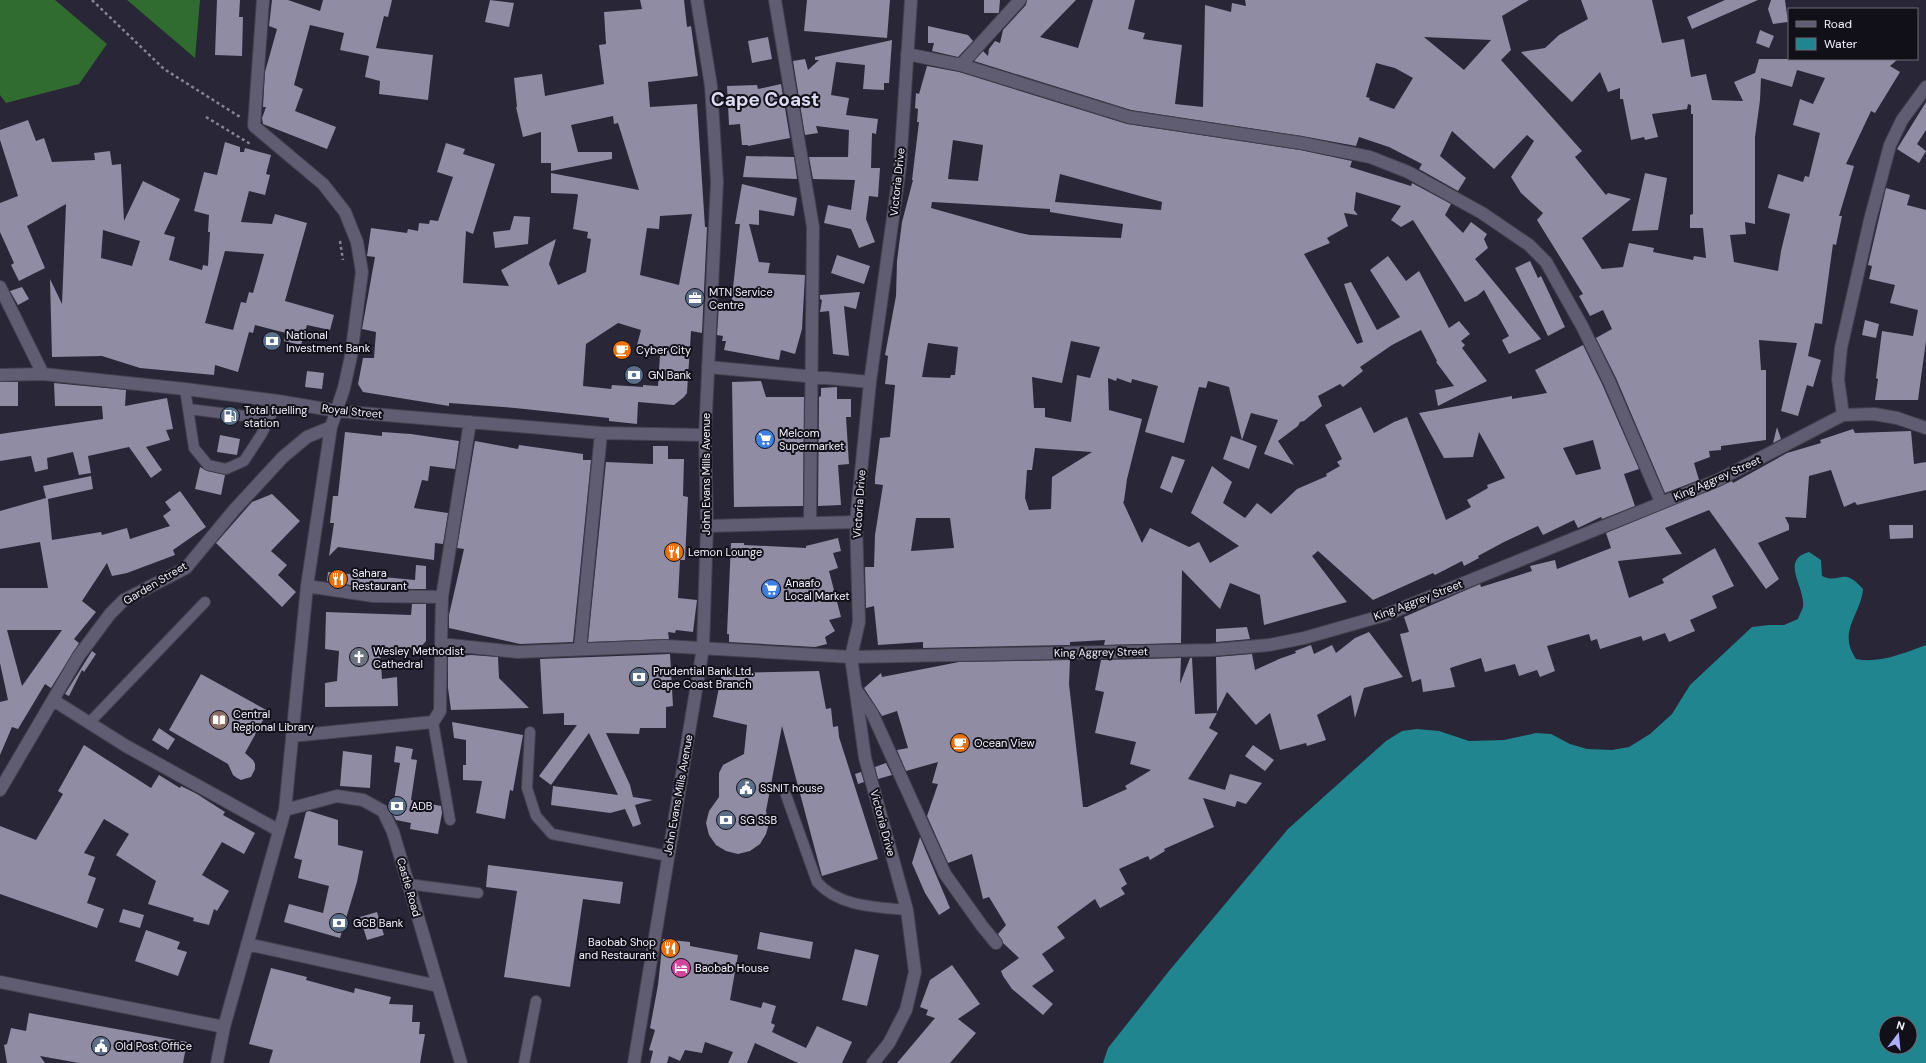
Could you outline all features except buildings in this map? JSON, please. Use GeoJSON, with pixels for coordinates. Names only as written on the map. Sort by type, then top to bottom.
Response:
{"type":"FeatureCollection","features":[{"type":"Feature","properties":{"kind":"street"},"geometry":{"type":"LineString","coordinates":[[217,1063],[224,1027],[278,830],[285,810],[307,586],[331,427],[337,411],[351,356],[362,272],[357,242],[345,212],[323,184],[254,126],[263,0]]}},
{"type":"Feature","properties":{"kind":"street","name":"John Evans Mills Avenue"},"geometry":{"type":"LineString","coordinates":[[634,1063],[703,648],[707,526],[705,435],[717,182],[711,86],[697,0]]}},
{"type":"Feature","properties":{"kind":"street"},"geometry":{"type":"LineString","coordinates":[[775,0],[782,29],[814,227],[810,523]]}},
{"type":"Feature","properties":{"kind":"street","name":"Victoria Drive"},"geometry":{"type":"LineString","coordinates":[[873,1063],[889,1043],[906,1010],[915,972],[907,910],[865,758],[852,657],[859,622],[856,522],[870,382],[900,167],[911,0]]}},
{"type":"Feature","properties":{"kind":"street"},"geometry":{"type":"LineString","coordinates":[[961,65],[1020,0]]}},
{"type":"Feature","properties":{"kind":"street"},"geometry":{"type":"LineString","coordinates":[[907,54],[961,65],[1129,117],[1300,143],[1370,157],[1408,172],[1482,213],[1529,245],[1546,262],[1582,326],[1661,502]]}},
{"type":"Feature","properties":{"kind":"street"},"geometry":{"type":"LineString","coordinates":[[1843,415],[1838,380],[1841,348],[1870,220],[1890,145],[1902,120],[1926,87]]}},
{"type":"Feature","properties":{"kind":"street"},"geometry":{"type":"LineString","coordinates":[[0,287],[43,374]]}},
{"type":"Feature","properties":{"kind":"street"},"geometry":{"type":"LineString","coordinates":[[708,366],[870,382]]}},
{"type":"Feature","properties":{"kind":"street","name":"Royal Street"},"geometry":{"type":"LineString","coordinates":[[0,375],[43,374],[185,389],[278,401],[337,411],[601,433],[705,435]]}},
{"type":"Feature","properties":{"kind":"street","name":"King Aggrey Street"},"geometry":{"type":"LineString","coordinates":[[441,644],[518,652],[560,652],[580,649],[665,646],[852,657],[1212,650],[1269,645],[1304,638],[1385,615],[1718,480],[1843,415],[1874,414],[1897,418],[1926,428]]}},
{"type":"Feature","properties":{"kind":"street"},"geometry":{"type":"LineString","coordinates":[[292,736],[433,722],[440,710],[442,597],[470,422]]}},
{"type":"Feature","properties":{"kind":"street","name":"Garden Street"},"geometry":{"type":"LineString","coordinates":[[0,790],[78,656],[110,614],[124,600],[186,568],[234,510],[283,457],[307,437],[331,427]]}},
{"type":"Feature","properties":{"kind":"street"},"geometry":{"type":"LineString","coordinates":[[580,649],[601,433]]}},
{"type":"Feature","properties":{"kind":"street"},"geometry":{"type":"LineString","coordinates":[[707,526],[856,522]]}},
{"type":"Feature","properties":{"kind":"street"},"geometry":{"type":"LineString","coordinates":[[307,586],[373,596],[442,597]]}},
{"type":"Feature","properties":{"kind":"street"},"geometry":{"type":"LineString","coordinates":[[856,690],[872,713],[945,874],[996,943]]}},
{"type":"Feature","properties":{"kind":"street"},"geometry":{"type":"LineString","coordinates":[[53,700],[126,746],[278,830]]}},
{"type":"Feature","properties":{"kind":"street","name":"Castle Road"},"geometry":{"type":"LineString","coordinates":[[285,810],[337,796],[363,800],[383,811],[394,832],[461,1063]]}},
{"type":"Feature","properties":{"kind":"street"},"geometry":{"type":"LineString","coordinates":[[247,944],[438,986]]}},
{"type":"Feature","properties":{"kind":"street"},"geometry":{"type":"LineString","coordinates":[[0,982],[224,1027]]}},
{"type":"Feature","properties":{"kind":"lane"},"geometry":{"type":"LineString","coordinates":[[185,389],[194,448],[208,465],[226,469],[244,460],[262,435],[278,401]]}},
{"type":"Feature","properties":{"kind":"lane"},"geometry":{"type":"LineString","coordinates":[[188,409],[269,419]]}},
{"type":"Feature","properties":{"kind":"lane"},"geometry":{"type":"LineString","coordinates":[[89,723],[205,602]]}},
{"type":"Feature","properties":{"kind":"lane"},"geometry":{"type":"LineString","coordinates":[[433,722],[450,820]]}},
{"type":"Feature","properties":{"kind":"lane"},"geometry":{"type":"LineString","coordinates":[[530,732],[527,788],[536,816],[552,834],[668,856]]}},
{"type":"Feature","properties":{"kind":"lane"},"geometry":{"type":"LineString","coordinates":[[786,795],[817,882],[826,892],[865,906],[907,910]]}},
{"type":"Feature","properties":{"kind":"lane"},"geometry":{"type":"LineString","coordinates":[[408,884],[478,893]]}},
{"type":"Feature","properties":{"kind":"lane"},"geometry":{"type":"LineString","coordinates":[[524,1063],[536,1001]]}},
{"type":"Feature","properties":{"kind":"path"},"geometry":{"type":"LineString","coordinates":[[92,0],[164,69],[254,126]]}},
{"type":"Feature","properties":{"kind":"path"},"geometry":{"type":"LineString","coordinates":[[206,117],[258,148]]}},
{"type":"Feature","properties":{"kind":"path"},"geometry":{"type":"LineString","coordinates":[[340,240],[342,260]]}},
{"type":"Feature","properties":{"kind":"shaded area"},"geometry":{"type":"Polygon","coordinates":[[[0,0],[55,0],[107,44],[79,84],[6,103],[0,95],[0,0]]]}},
{"type":"Feature","properties":{"kind":"shaded area"},"geometry":{"type":"Polygon","coordinates":[[[127,0],[200,0],[195,58],[127,0]]]}},
{"type":"Feature","properties":{"kind":"water"},"geometry":{"type":"Polygon","coordinates":[[[1809,552],[1821,560],[1822,576],[1828,578],[1850,578],[1863,589],[1849,631],[1851,649],[1856,659],[1882,659],[1926,645],[1926,1063],[1103,1063],[1108,1048],[1169,971],[1288,829],[1386,741],[1402,731],[1417,729],[1439,731],[1469,741],[1504,740],[1536,733],[1551,734],[1570,744],[1587,749],[1612,750],[1629,747],[1650,734],[1672,714],[1690,685],[1752,627],[1784,625],[1798,619],[1803,607],[1803,600],[1796,575],[1796,561],[1800,556],[1809,552]]]}},
{"type":"Feature","properties":{"kind":"place","name":"MTN Service Centre"},"geometry":{"type":"Point","coordinates":[695,298]}},
{"type":"Feature","properties":{"kind":"place","name":"National Investment Bank"},"geometry":{"type":"Point","coordinates":[272,341]}},
{"type":"Feature","properties":{"kind":"place","name":"Cyber City"},"geometry":{"type":"Point","coordinates":[622,350]}},
{"type":"Feature","properties":{"kind":"place","name":"GN Bank"},"geometry":{"type":"Point","coordinates":[634,375]}},
{"type":"Feature","properties":{"kind":"place","name":"Total fuelling station"},"geometry":{"type":"Point","coordinates":[230,416]}},
{"type":"Feature","properties":{"kind":"place","name":"Melcom Supermarket"},"geometry":{"type":"Point","coordinates":[765,439]}},
{"type":"Feature","properties":{"kind":"place","name":"Lemon Lounge"},"geometry":{"type":"Point","coordinates":[674,552]}},
{"type":"Feature","properties":{"kind":"place","name":"Sahara Restaurant"},"geometry":{"type":"Point","coordinates":[338,579]}},
{"type":"Feature","properties":{"kind":"place","name":"Anaafo Local Market"},"geometry":{"type":"Point","coordinates":[771,589]}},
{"type":"Feature","properties":{"kind":"place","name":"Wesley Methodist Cathedral"},"geometry":{"type":"Point","coordinates":[359,657]}},
{"type":"Feature","properties":{"kind":"place","name":"Prudential Bank Ltd. Cape Coast Branch"},"geometry":{"type":"Point","coordinates":[639,677]}},
{"type":"Feature","properties":{"kind":"place","name":"Central Regional Library"},"geometry":{"type":"Point","coordinates":[219,720]}},
{"type":"Feature","properties":{"kind":"place","name":"Ocean View"},"geometry":{"type":"Point","coordinates":[960,743]}},
{"type":"Feature","properties":{"kind":"place","name":"SSNIT house"},"geometry":{"type":"Point","coordinates":[746,788]}},
{"type":"Feature","properties":{"kind":"place","name":"ADB"},"geometry":{"type":"Point","coordinates":[397,806]}},
{"type":"Feature","properties":{"kind":"place","name":"SG SSB"},"geometry":{"type":"Point","coordinates":[726,820]}},
{"type":"Feature","properties":{"kind":"place","name":"GCB Bank"},"geometry":{"type":"Point","coordinates":[339,923]}},
{"type":"Feature","properties":{"kind":"place","name":"Baobab Shop and Restaurant"},"geometry":{"type":"Point","coordinates":[670,948]}},
{"type":"Feature","properties":{"kind":"place","name":"Baobab House"},"geometry":{"type":"Point","coordinates":[681,968]}},
{"type":"Feature","properties":{"kind":"place","name":"Old Post Office"},"geometry":{"type":"Point","coordinates":[101,1046]}},
{"type":"Feature","properties":{"kind":"district","name":"Cape Coast"},"geometry":{"type":"Point","coordinates":[765,99]}}]}
